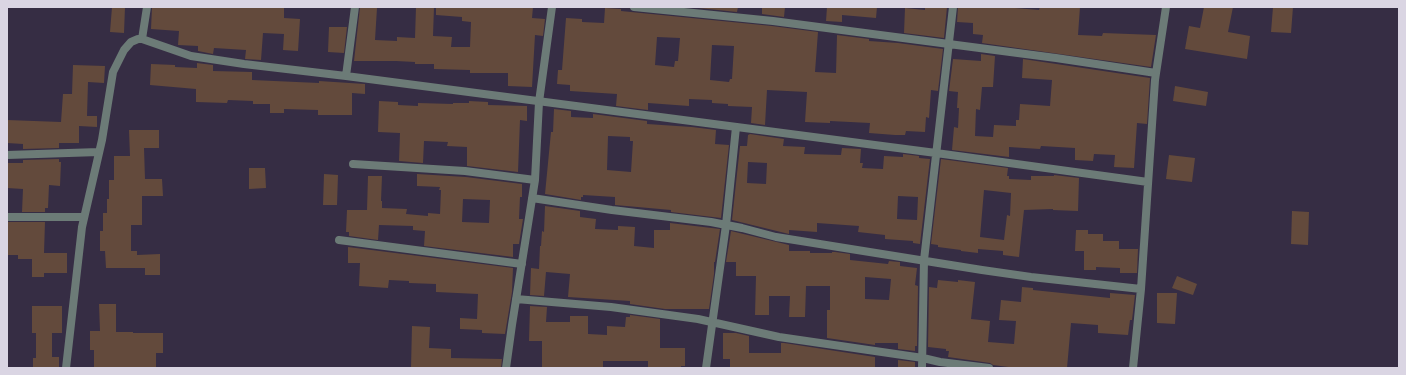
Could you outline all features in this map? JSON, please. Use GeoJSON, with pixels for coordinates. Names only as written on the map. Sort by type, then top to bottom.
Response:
{"type":"FeatureCollection","features":[{"type":"Feature","properties":{"kind":"street"},"geometry":{"type":"LineString","coordinates":[[142,39],[147,7]]}},
{"type":"Feature","properties":{"kind":"street"},"geometry":{"type":"LineString","coordinates":[[346,76],[355,7]]}},
{"type":"Feature","properties":{"kind":"street"},"geometry":{"type":"LineString","coordinates":[[506,368],[535,180],[539,102],[552,7]]}},
{"type":"Feature","properties":{"kind":"street"},"geometry":{"type":"LineString","coordinates":[[634,7],[773,21],[1156,73]]}},
{"type":"Feature","properties":{"kind":"street"},"geometry":{"type":"LineString","coordinates":[[922,368],[924,260],[950,44],[953,7]]}},
{"type":"Feature","properties":{"kind":"street"},"geometry":{"type":"LineString","coordinates":[[1133,368],[1141,289],[1156,73],[1166,7]]}},
{"type":"Feature","properties":{"kind":"street"},"geometry":{"type":"LineString","coordinates":[[66,368],[84,217],[99,152],[112,72],[124,50],[131,42],[138,39],[142,39],[192,56],[244,64],[936,153],[1148,182]]}},
{"type":"Feature","properties":{"kind":"street"},"geometry":{"type":"LineString","coordinates":[[706,368],[726,225],[736,127]]}},
{"type":"Feature","properties":{"kind":"street"},"geometry":{"type":"LineString","coordinates":[[7,155],[99,152]]}},
{"type":"Feature","properties":{"kind":"street"},"geometry":{"type":"LineString","coordinates":[[353,164],[465,171],[535,180]]}},
{"type":"Feature","properties":{"kind":"street"},"geometry":{"type":"LineString","coordinates":[[532,198],[726,225],[776,237],[982,270],[1141,289]]}},
{"type":"Feature","properties":{"kind":"street"},"geometry":{"type":"LineString","coordinates":[[7,217],[84,217]]}},
{"type":"Feature","properties":{"kind":"street"},"geometry":{"type":"LineString","coordinates":[[339,240],[522,264]]}},
{"type":"Feature","properties":{"kind":"street"},"geometry":{"type":"LineString","coordinates":[[516,299],[611,308],[713,321],[779,337],[923,358],[940,362],[989,368]]}},
{"type":"Feature","properties":{"kind":"building"},"geometry":{"type":"Polygon","coordinates":[[[112,7],[125,7],[124,33],[110,32],[112,7]]]}},
{"type":"Feature","properties":{"kind":"building"},"geometry":{"type":"Polygon","coordinates":[[[152,7],[284,7],[284,18],[300,19],[298,51],[283,50],[284,34],[263,33],[261,60],[245,59],[246,50],[214,48],[213,54],[198,51],[198,46],[178,45],[179,31],[151,29],[152,7]]]}},
{"type":"Feature","properties":{"kind":"building"},"geometry":{"type":"Polygon","coordinates":[[[360,7],[377,8],[375,40],[397,41],[397,37],[415,38],[416,7],[434,7],[433,36],[452,37],[451,47],[470,47],[471,22],[462,21],[462,17],[436,15],[436,7],[533,7],[532,18],[545,19],[543,36],[535,35],[532,87],[508,86],[508,73],[470,73],[470,70],[434,69],[434,64],[415,64],[415,62],[354,61],[360,7]]]}},
{"type":"Feature","properties":{"kind":"building"},"geometry":{"type":"Polygon","coordinates":[[[689,7],[738,7],[737,12],[689,7]]]}},
{"type":"Feature","properties":{"kind":"building"},"geometry":{"type":"Polygon","coordinates":[[[762,7],[785,7],[784,17],[762,14],[762,7]]]}},
{"type":"Feature","properties":{"kind":"building"},"geometry":{"type":"Polygon","coordinates":[[[827,7],[877,7],[876,18],[842,15],[842,22],[826,21],[827,7]]]}},
{"type":"Feature","properties":{"kind":"building"},"geometry":{"type":"Polygon","coordinates":[[[925,7],[947,7],[944,38],[904,33],[905,8],[925,10],[925,7]]]}},
{"type":"Feature","properties":{"kind":"building"},"geometry":{"type":"Polygon","coordinates":[[[958,7],[1003,7],[1039,10],[1040,7],[1080,7],[1078,35],[1102,36],[1103,33],[1156,35],[1151,67],[982,43],[983,35],[973,34],[973,23],[957,22],[958,7]]]}},
{"type":"Feature","properties":{"kind":"building"},"geometry":{"type":"Polygon","coordinates":[[[1204,7],[1233,7],[1228,32],[1250,36],[1247,59],[1185,49],[1189,26],[1200,28],[1204,7]]]}},
{"type":"Feature","properties":{"kind":"building"},"geometry":{"type":"Polygon","coordinates":[[[1273,7],[1293,7],[1291,33],[1271,32],[1273,7]]]}},
{"type":"Feature","properties":{"kind":"building"},"geometry":{"type":"Polygon","coordinates":[[[605,8],[818,32],[815,72],[836,73],[837,35],[869,39],[869,41],[943,49],[938,91],[931,90],[929,118],[926,117],[925,132],[906,131],[905,135],[869,133],[870,123],[830,121],[830,123],[805,122],[807,92],[767,90],[765,125],[751,123],[752,107],[728,106],[728,104],[712,103],[712,100],[689,99],[689,106],[648,103],[648,110],[616,106],[617,94],[570,91],[570,85],[557,84],[558,70],[562,70],[566,18],[582,19],[582,22],[604,23],[605,8]],[[657,37],[655,65],[674,67],[675,61],[678,61],[680,38],[657,37]],[[712,45],[710,80],[729,82],[730,79],[732,79],[734,46],[712,45]]]}},
{"type":"Feature","properties":{"kind":"building"},"geometry":{"type":"Polygon","coordinates":[[[329,27],[347,27],[344,53],[328,52],[329,27]]]}},
{"type":"Feature","properties":{"kind":"building"},"geometry":{"type":"Polygon","coordinates":[[[981,54],[995,56],[993,87],[982,87],[980,110],[976,109],[975,136],[993,137],[994,125],[1016,126],[1016,120],[1019,120],[1020,104],[1050,106],[1052,80],[1022,78],[1023,59],[1150,78],[1147,124],[1137,123],[1134,168],[1114,167],[1115,155],[1094,154],[1093,161],[1075,160],[1075,148],[1041,146],[1040,149],[1009,147],[1009,157],[952,150],[954,127],[958,128],[959,108],[957,108],[958,92],[949,91],[953,59],[981,61],[981,54]]]}},
{"type":"Feature","properties":{"kind":"building"},"geometry":{"type":"Polygon","coordinates":[[[197,63],[213,65],[213,71],[252,72],[252,80],[319,83],[319,81],[365,84],[365,94],[352,93],[352,115],[318,115],[318,110],[284,109],[284,113],[270,113],[270,104],[253,104],[253,101],[228,100],[227,103],[196,102],[196,89],[150,85],[151,64],[197,68],[197,63]]]}},
{"type":"Feature","properties":{"kind":"building"},"geometry":{"type":"Polygon","coordinates":[[[73,65],[105,66],[104,83],[88,82],[87,116],[97,116],[97,127],[79,126],[79,143],[59,143],[59,148],[23,149],[23,144],[7,143],[7,120],[61,122],[63,94],[72,94],[73,65]]]}},
{"type":"Feature","properties":{"kind":"building"},"geometry":{"type":"Polygon","coordinates":[[[1175,86],[1208,92],[1206,106],[1173,101],[1175,86]]]}},
{"type":"Feature","properties":{"kind":"building"},"geometry":{"type":"Polygon","coordinates":[[[379,101],[398,102],[398,105],[418,106],[418,103],[453,104],[469,103],[469,101],[488,102],[488,105],[527,106],[527,121],[520,120],[518,172],[467,166],[467,147],[447,146],[448,142],[424,141],[423,163],[399,161],[400,133],[378,132],[379,101]]]}},
{"type":"Feature","properties":{"kind":"building"},"geometry":{"type":"Polygon","coordinates":[[[554,109],[571,111],[571,117],[593,118],[593,114],[647,121],[647,124],[716,130],[715,144],[729,145],[721,218],[671,212],[671,210],[615,205],[615,197],[583,195],[581,200],[545,194],[551,132],[553,132],[554,109]],[[608,136],[607,170],[631,172],[633,141],[630,141],[630,137],[608,136]]]}},
{"type":"Feature","properties":{"kind":"building"},"geometry":{"type":"Polygon","coordinates":[[[129,130],[159,130],[159,148],[144,148],[145,179],[162,179],[163,196],[142,196],[142,225],[131,225],[131,251],[137,251],[137,255],[160,254],[160,275],[145,275],[145,268],[106,268],[105,251],[100,251],[100,231],[103,231],[103,213],[107,213],[109,180],[114,180],[114,156],[130,156],[129,130]]]}},
{"type":"Feature","properties":{"kind":"building"},"geometry":{"type":"Polygon","coordinates":[[[750,134],[784,139],[783,146],[805,147],[804,154],[841,155],[842,148],[861,149],[860,163],[863,163],[862,168],[883,169],[884,156],[903,157],[903,154],[930,159],[920,244],[913,243],[913,241],[885,239],[885,235],[858,232],[859,226],[817,223],[817,232],[789,230],[789,234],[732,220],[740,146],[747,146],[748,135],[750,134]],[[748,162],[747,183],[766,184],[767,163],[748,162]],[[898,196],[897,219],[917,220],[918,197],[898,196]]]}},
{"type":"Feature","properties":{"kind":"building"},"geometry":{"type":"Polygon","coordinates":[[[1169,155],[1195,158],[1192,182],[1166,179],[1169,155]]]}},
{"type":"Feature","properties":{"kind":"building"},"geometry":{"type":"Polygon","coordinates":[[[59,159],[59,162],[61,162],[60,186],[49,185],[48,208],[45,208],[45,212],[22,212],[23,189],[7,188],[8,163],[23,163],[23,160],[59,159]]]}},
{"type":"Feature","properties":{"kind":"building"},"geometry":{"type":"Polygon","coordinates":[[[941,159],[1008,168],[1007,176],[1009,176],[1009,179],[1031,180],[1031,176],[1054,175],[1079,178],[1078,211],[1053,209],[1024,210],[1019,257],[1003,255],[1003,251],[978,249],[978,253],[938,247],[938,245],[931,244],[941,159]],[[984,190],[980,237],[1004,240],[1007,215],[1010,216],[1011,193],[984,190]]]}},
{"type":"Feature","properties":{"kind":"building"},"geometry":{"type":"Polygon","coordinates":[[[249,168],[265,168],[266,188],[249,189],[249,168]]]}},
{"type":"Feature","properties":{"kind":"building"},"geometry":{"type":"Polygon","coordinates":[[[324,174],[338,175],[337,205],[323,205],[324,174]]]}},
{"type":"Feature","properties":{"kind":"building"},"geometry":{"type":"Polygon","coordinates":[[[417,174],[466,177],[522,184],[519,219],[523,219],[519,244],[513,244],[513,257],[424,246],[425,231],[413,230],[413,226],[379,225],[378,240],[349,236],[349,232],[346,232],[347,210],[367,210],[368,176],[382,176],[382,208],[407,209],[406,214],[428,216],[428,213],[440,214],[440,187],[417,186],[417,174]],[[463,199],[462,222],[489,223],[490,200],[463,199]]]}},
{"type":"Feature","properties":{"kind":"building"},"geometry":{"type":"Polygon","coordinates":[[[545,206],[580,211],[580,217],[596,219],[595,229],[618,230],[618,226],[635,227],[634,246],[654,248],[654,230],[670,230],[670,223],[720,229],[714,262],[714,274],[709,309],[665,309],[630,304],[630,301],[568,297],[570,274],[546,272],[544,296],[530,295],[531,268],[539,269],[542,231],[544,232],[545,206]]]}},
{"type":"Feature","properties":{"kind":"building"},"geometry":{"type":"Polygon","coordinates":[[[1292,211],[1309,212],[1308,245],[1291,244],[1292,211]]]}},
{"type":"Feature","properties":{"kind":"building"},"geometry":{"type":"Polygon","coordinates":[[[7,222],[45,222],[44,253],[67,253],[67,273],[44,273],[44,277],[32,277],[32,259],[18,259],[18,255],[7,255],[7,222]]]}},
{"type":"Feature","properties":{"kind":"building"},"geometry":{"type":"Polygon","coordinates":[[[1076,230],[1088,230],[1088,234],[1103,234],[1103,241],[1119,241],[1119,249],[1138,249],[1137,273],[1120,273],[1120,268],[1096,267],[1096,270],[1084,270],[1084,251],[1075,251],[1076,230]]]}},
{"type":"Feature","properties":{"kind":"building"},"geometry":{"type":"Polygon","coordinates":[[[731,231],[789,245],[789,251],[810,251],[810,253],[835,252],[850,254],[850,260],[888,264],[889,261],[900,262],[900,266],[917,268],[915,285],[918,286],[917,346],[915,346],[915,351],[898,349],[898,343],[875,343],[875,345],[827,338],[827,310],[830,310],[830,286],[806,286],[805,317],[789,317],[790,296],[769,296],[769,315],[755,315],[756,276],[736,276],[736,262],[726,262],[731,231]],[[865,277],[865,299],[889,300],[891,279],[865,277]]]}},
{"type":"Feature","properties":{"kind":"building"},"geometry":{"type":"Polygon","coordinates":[[[348,247],[513,268],[512,292],[505,334],[482,333],[482,330],[460,329],[460,318],[477,319],[478,294],[436,292],[436,284],[409,283],[409,281],[389,280],[388,288],[359,286],[360,263],[348,263],[348,247]]]}},
{"type":"Feature","properties":{"kind":"building"},"geometry":{"type":"Polygon","coordinates":[[[1177,276],[1197,284],[1193,295],[1172,288],[1177,276]]]}},
{"type":"Feature","properties":{"kind":"building"},"geometry":{"type":"Polygon","coordinates":[[[938,280],[975,282],[971,319],[990,321],[988,342],[1014,344],[1016,321],[999,320],[1001,300],[1021,302],[1022,287],[1033,288],[1033,290],[1110,298],[1110,293],[1135,295],[1132,320],[1130,320],[1128,335],[1098,333],[1098,325],[1071,323],[1067,368],[1016,368],[948,357],[949,351],[946,351],[946,349],[928,347],[929,287],[937,288],[938,280]]]}},
{"type":"Feature","properties":{"kind":"building"},"geometry":{"type":"Polygon","coordinates":[[[1157,293],[1177,293],[1175,324],[1157,323],[1157,293]]]}},
{"type":"Feature","properties":{"kind":"building"},"geometry":{"type":"Polygon","coordinates":[[[99,304],[116,304],[116,332],[163,333],[163,353],[156,353],[156,368],[94,368],[94,350],[90,350],[90,331],[100,331],[99,304]]]}},
{"type":"Feature","properties":{"kind":"building"},"geometry":{"type":"Polygon","coordinates":[[[32,306],[62,306],[62,333],[52,333],[52,357],[59,357],[59,368],[33,368],[33,358],[36,358],[36,333],[32,333],[32,306]]]}},
{"type":"Feature","properties":{"kind":"building"},"geometry":{"type":"Polygon","coordinates":[[[530,306],[547,307],[546,322],[570,322],[570,316],[588,316],[588,334],[607,335],[607,326],[625,327],[626,317],[630,317],[630,315],[660,319],[660,348],[685,348],[685,366],[681,366],[681,368],[648,368],[648,361],[603,361],[603,368],[542,368],[542,341],[529,341],[530,306]]]}},
{"type":"Feature","properties":{"kind":"building"},"geometry":{"type":"Polygon","coordinates":[[[412,326],[430,327],[429,348],[451,349],[451,358],[502,359],[501,368],[411,368],[412,326]]]}},
{"type":"Feature","properties":{"kind":"building"},"geometry":{"type":"Polygon","coordinates":[[[723,333],[736,333],[749,336],[749,353],[781,353],[781,343],[784,343],[875,357],[875,368],[730,368],[730,359],[723,359],[723,333]]]}},
{"type":"Feature","properties":{"kind":"building"},"geometry":{"type":"Polygon","coordinates":[[[898,360],[915,362],[915,368],[898,368],[898,360]]]}}]}
